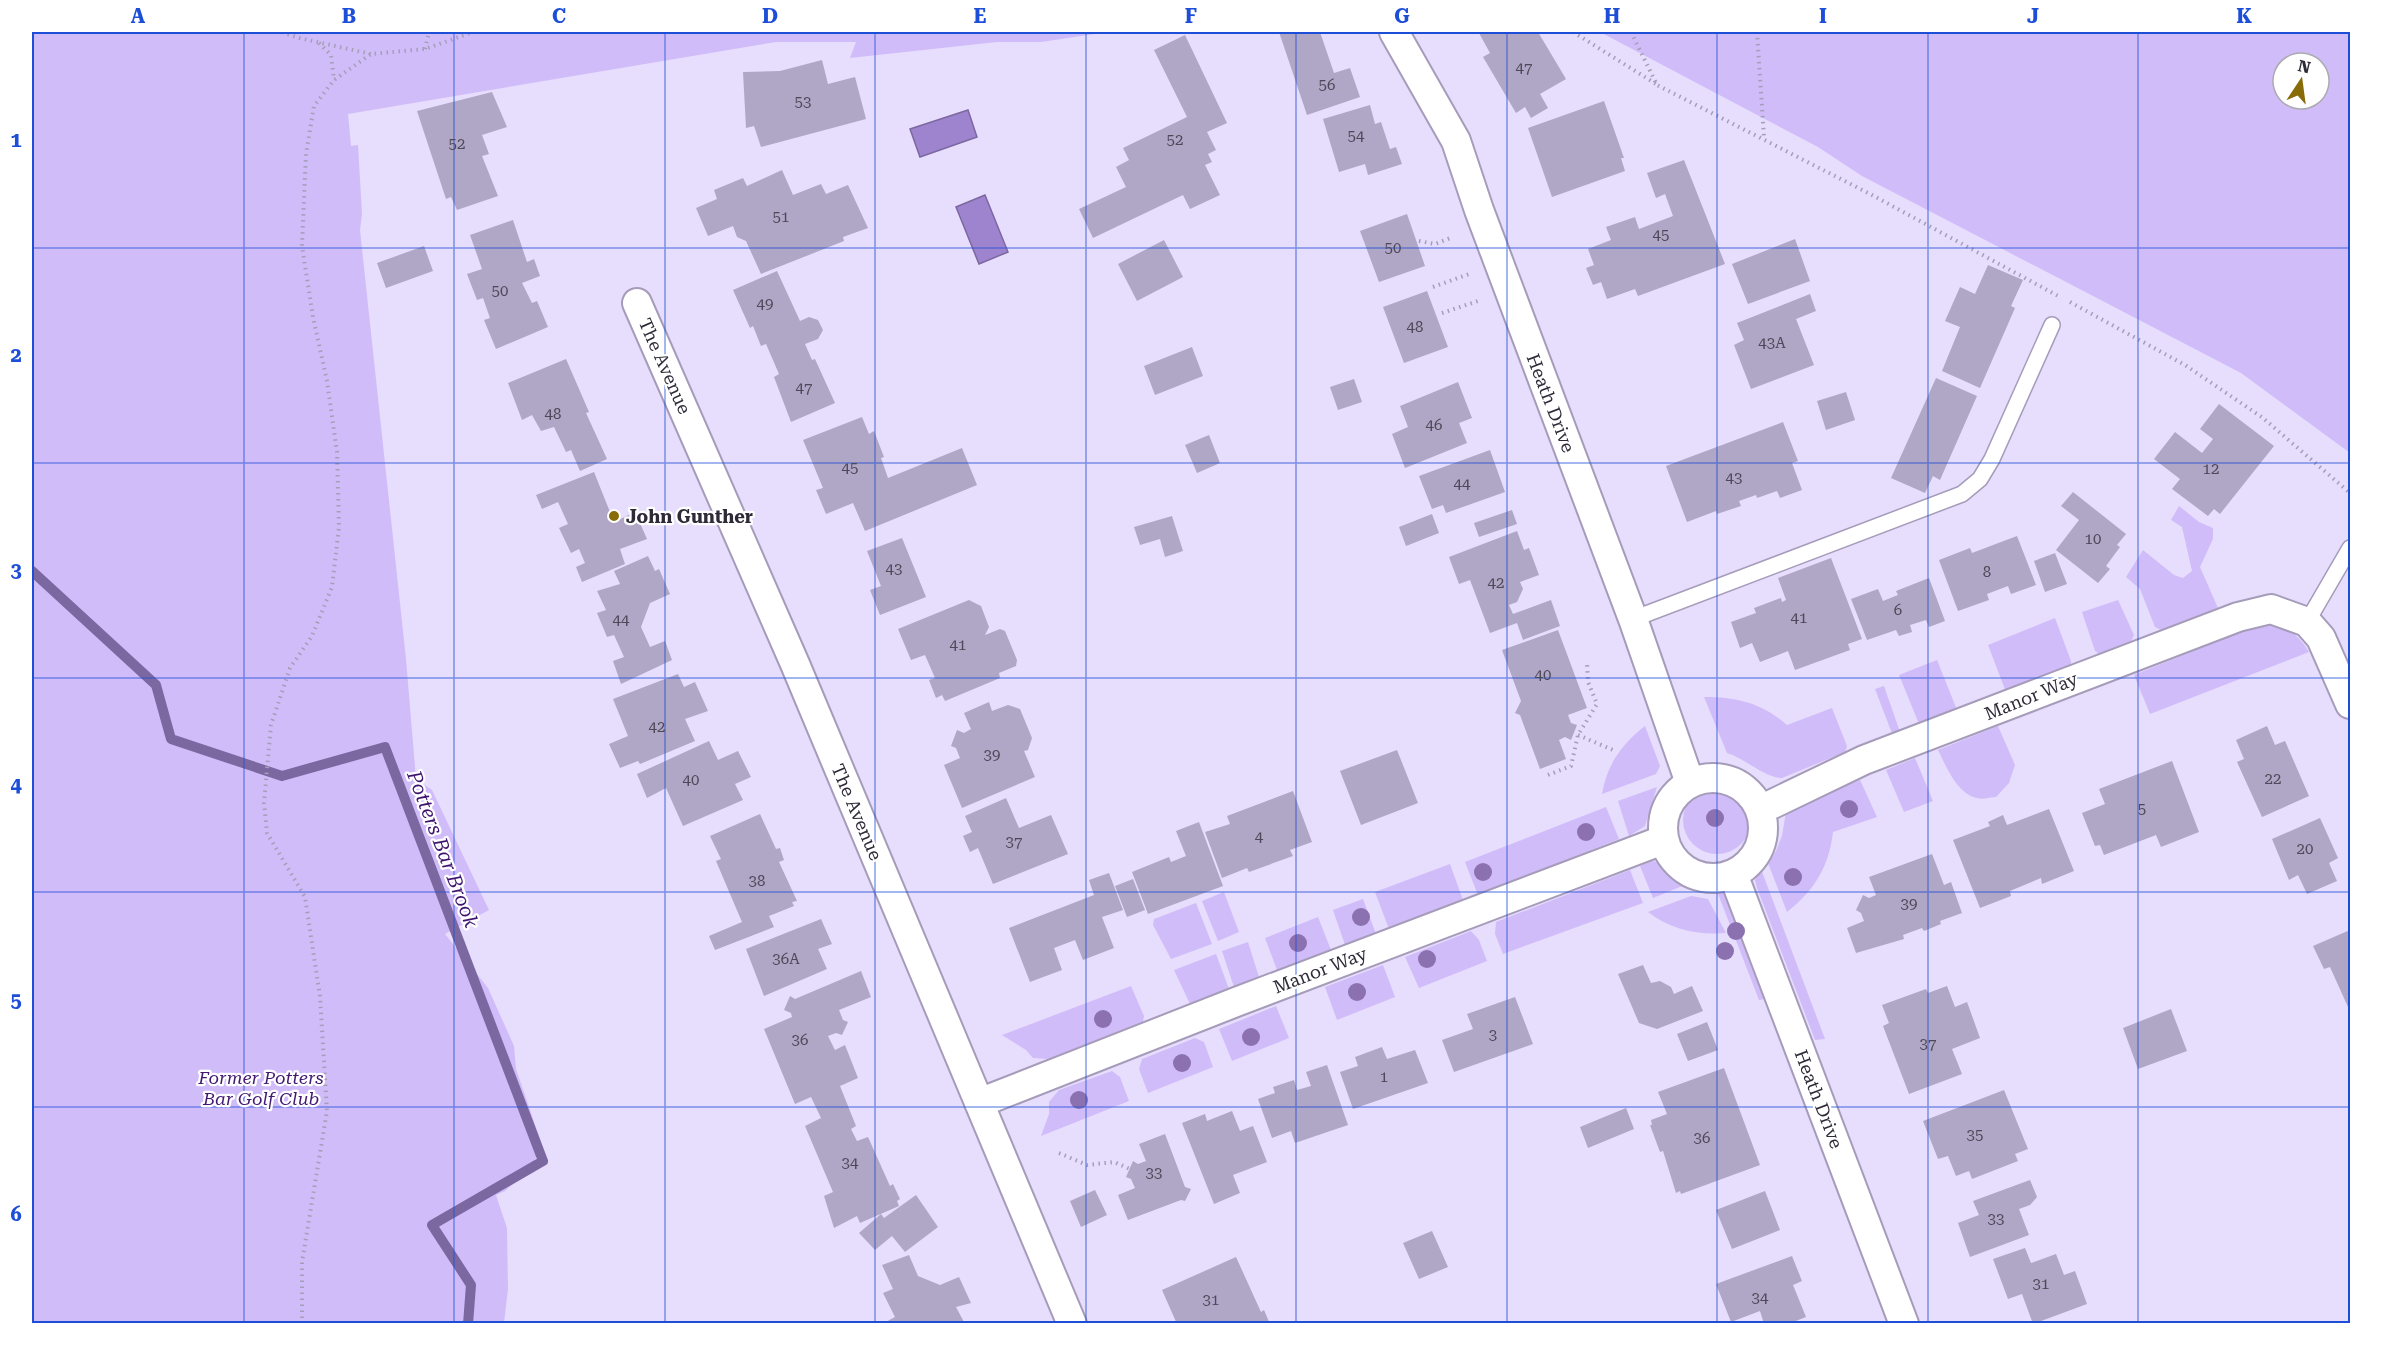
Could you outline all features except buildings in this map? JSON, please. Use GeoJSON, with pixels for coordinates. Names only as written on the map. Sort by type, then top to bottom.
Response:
{"type":"FeatureCollection","features":[{"type":"Feature","properties":{"kind":"street","name":"Heath Drive"},"geometry":{"type":"LineString","coordinates":[[1394,32],[1456,141],[1479,210],[1633,620],[1690,783]]}},
{"type":"Feature","properties":{"kind":"street","name":"The Avenue"},"geometry":{"type":"LineString","coordinates":[[637,303],[795,664],[1072,1323]]}},
{"type":"Feature","properties":{"kind":"street","name":"Manor Way"},"geometry":{"type":"LineString","coordinates":[[1760,810],[1864,760],[2238,617],[2271,609],[2307,622]]}},
{"type":"Feature","properties":{"kind":"street"},"geometry":{"type":"LineString","coordinates":[[2307,622],[2321,638],[2350,704]]}},
{"type":"Feature","properties":{"kind":"street"},"geometry":{"type":"LineString","coordinates":[[1706,778],[1723,778],[1739,784],[1752,795],[1760,810],[1764,825],[1760,848],[1746,867],[1720,878],[1693,875],[1672,858],[1663,840],[1664,817],[1678,791],[1690,783],[1706,778]]}},
{"type":"Feature","properties":{"kind":"street","name":"Manor Way"},"geometry":{"type":"LineString","coordinates":[[979,1103],[1236,1002],[1663,840]]}},
{"type":"Feature","properties":{"kind":"street","name":"Heath Drive"},"geometry":{"type":"LineString","coordinates":[[1733,874],[1904,1323]]}},
{"type":"Feature","properties":{"kind":"lane"},"geometry":{"type":"LineString","coordinates":[[1633,620],[1962,494],[1980,479],[1992,459],[2052,325]]}},
{"type":"Feature","properties":{"kind":"lane"},"geometry":{"type":"LineString","coordinates":[[2307,622],[2350,548]]}},
{"type":"Feature","properties":{"kind":"path"},"geometry":{"type":"LineString","coordinates":[[282,32],[318,43],[372,54],[425,50],[473,32]]}},
{"type":"Feature","properties":{"kind":"path"},"geometry":{"type":"LineString","coordinates":[[425,50],[429,32]]}},
{"type":"Feature","properties":{"kind":"path"},"geometry":{"type":"LineString","coordinates":[[1573,32],[1657,85],[1764,138],[1757,32]]}},
{"type":"Feature","properties":{"kind":"path"},"geometry":{"type":"LineString","coordinates":[[1630,32],[1657,85]]}},
{"type":"Feature","properties":{"kind":"path"},"geometry":{"type":"LineString","coordinates":[[318,43],[331,55],[334,80]]}},
{"type":"Feature","properties":{"kind":"path"},"geometry":{"type":"LineString","coordinates":[[302,1323],[302,1262],[327,1111],[320,996],[305,897],[267,833],[264,803],[272,725],[290,669],[312,636],[332,587],[339,527],[337,452],[329,393],[313,317],[302,246],[306,154],[314,106],[334,80],[372,54]]}},
{"type":"Feature","properties":{"kind":"path"},"geometry":{"type":"LineString","coordinates":[[1419,241],[1435,244],[1461,234]]}},
{"type":"Feature","properties":{"kind":"path"},"geometry":{"type":"LineString","coordinates":[[1433,287],[1475,272]]}},
{"type":"Feature","properties":{"kind":"path"},"geometry":{"type":"LineString","coordinates":[[1442,313],[1484,299]]}},
{"type":"Feature","properties":{"kind":"path"},"geometry":{"type":"LineString","coordinates":[[1548,775],[1571,766],[1578,735],[1597,704],[1588,682],[1587,663]]}},
{"type":"Feature","properties":{"kind":"path"},"geometry":{"type":"LineString","coordinates":[[1578,735],[1613,750]]}},
{"type":"Feature","properties":{"kind":"path"},"geometry":{"type":"LineString","coordinates":[[1059,1153],[1086,1165],[1105,1161],[1130,1169]]}},
{"type":"Feature","properties":{"kind":"green space","name":"Former Potters Bar Golf Club"},"geometry":{"type":"Polygon","coordinates":[[[32,32],[1108,32],[1041,42],[997,42],[850,58],[856,42],[776,42],[348,114],[351,146],[358,145],[362,214],[360,230],[406,659],[416,779],[432,790],[489,910],[445,934],[488,988],[514,1046],[516,1069],[541,1142],[534,1164],[505,1191],[496,1195],[507,1228],[508,1289],[504,1323],[32,1323],[32,32]]]}},
{"type":"Feature","properties":{"kind":"green space"},"geometry":{"type":"Polygon","coordinates":[[[1600,32],[2350,32],[2350,453],[2241,373],[1862,176],[1818,147],[1600,32]]]}},
{"type":"Feature","properties":{"kind":"green space"},"geometry":{"type":"Polygon","coordinates":[[[2179,506],[2199,522],[2213,528],[2213,539],[2200,567],[2218,608],[2161,630],[2155,627],[2140,589],[2126,577],[2143,550],[2174,575],[2183,578],[2192,571],[2182,527],[2171,520],[2179,506]]]}},
{"type":"Feature","properties":{"kind":"green space"},"geometry":{"type":"Polygon","coordinates":[[[2118,600],[2134,635],[2130,644],[2101,655],[2095,651],[2082,612],[2118,600]]]}},
{"type":"Feature","properties":{"kind":"green space"},"geometry":{"type":"Polygon","coordinates":[[[2055,618],[2071,661],[2071,667],[2006,692],[1988,645],[2055,618]]]}},
{"type":"Feature","properties":{"kind":"green space"},"geometry":{"type":"Polygon","coordinates":[[[2260,624],[2276,626],[2289,631],[2300,639],[2309,652],[2150,714],[2134,675],[2260,624]]]}},
{"type":"Feature","properties":{"kind":"green space"},"geometry":{"type":"Polygon","coordinates":[[[1937,660],[1957,710],[1919,724],[1899,675],[1937,660]]]}},
{"type":"Feature","properties":{"kind":"green space"},"geometry":{"type":"Polygon","coordinates":[[[1884,686],[1900,732],[1893,736],[1875,689],[1884,686]]]}},
{"type":"Feature","properties":{"kind":"green space"},"geometry":{"type":"Polygon","coordinates":[[[1704,697],[1727,698],[1758,706],[1787,725],[1832,708],[1847,746],[1845,752],[1782,778],[1769,775],[1727,753],[1704,697]]]}},
{"type":"Feature","properties":{"kind":"green space"},"geometry":{"type":"Polygon","coordinates":[[[1645,726],[1660,766],[1656,774],[1602,794],[1604,783],[1617,756],[1629,740],[1645,726]]]}},
{"type":"Feature","properties":{"kind":"green space"},"geometry":{"type":"Polygon","coordinates":[[[1998,726],[2015,765],[2009,783],[1996,797],[1977,798],[1958,785],[1938,750],[1998,726]]]}},
{"type":"Feature","properties":{"kind":"green space"},"geometry":{"type":"Polygon","coordinates":[[[1915,758],[1933,801],[1904,812],[1886,770],[1915,758]]]}},
{"type":"Feature","properties":{"kind":"green space"},"geometry":{"type":"Polygon","coordinates":[[[1860,780],[1877,817],[1833,832],[1828,856],[1819,877],[1805,896],[1787,912],[1768,863],[1782,836],[1786,812],[1790,807],[1860,780]]]}},
{"type":"Feature","properties":{"kind":"green space"},"geometry":{"type":"Polygon","coordinates":[[[1717,786],[1730,789],[1741,796],[1748,807],[1751,820],[1748,833],[1741,844],[1730,851],[1717,854],[1704,851],[1693,844],[1686,833],[1683,820],[1686,807],[1693,796],[1704,789],[1717,786]]]}},
{"type":"Feature","properties":{"kind":"green space"},"geometry":{"type":"Polygon","coordinates":[[[1657,787],[1645,826],[1629,836],[1618,801],[1657,787]]]}},
{"type":"Feature","properties":{"kind":"green space"},"geometry":{"type":"Polygon","coordinates":[[[1606,807],[1619,839],[1478,895],[1465,862],[1606,807]]]}},
{"type":"Feature","properties":{"kind":"green space"},"geometry":{"type":"Polygon","coordinates":[[[1652,861],[1665,863],[1692,882],[1653,898],[1640,866],[1652,861]]]}},
{"type":"Feature","properties":{"kind":"green space"},"geometry":{"type":"Polygon","coordinates":[[[1450,864],[1463,900],[1389,929],[1375,892],[1450,864]]]}},
{"type":"Feature","properties":{"kind":"green space"},"geometry":{"type":"Polygon","coordinates":[[[1761,869],[1825,1039],[1815,1040],[1757,888],[1755,880],[1761,869]]]}},
{"type":"Feature","properties":{"kind":"green space"},"geometry":{"type":"Polygon","coordinates":[[[1630,870],[1643,903],[1503,954],[1495,934],[1496,922],[1630,870]]]}},
{"type":"Feature","properties":{"kind":"green space"},"geometry":{"type":"Polygon","coordinates":[[[1722,885],[1766,993],[1765,999],[1759,1000],[1715,886],[1722,885]]]}},
{"type":"Feature","properties":{"kind":"green space"},"geometry":{"type":"Polygon","coordinates":[[[1224,892],[1239,932],[1218,941],[1202,901],[1224,892]]]}},
{"type":"Feature","properties":{"kind":"green space"},"geometry":{"type":"Polygon","coordinates":[[[1691,896],[1708,899],[1726,933],[1685,930],[1666,923],[1648,912],[1691,896]]]}},
{"type":"Feature","properties":{"kind":"green space"},"geometry":{"type":"Polygon","coordinates":[[[1363,899],[1376,934],[1345,945],[1333,910],[1363,899]]]}},
{"type":"Feature","properties":{"kind":"green space"},"geometry":{"type":"Polygon","coordinates":[[[1196,903],[1212,944],[1171,959],[1153,925],[1154,919],[1196,903]]]}},
{"type":"Feature","properties":{"kind":"green space"},"geometry":{"type":"Polygon","coordinates":[[[1318,917],[1331,950],[1277,970],[1265,938],[1318,917]]]}},
{"type":"Feature","properties":{"kind":"green space"},"geometry":{"type":"Polygon","coordinates":[[[1471,931],[1479,940],[1487,961],[1419,988],[1405,957],[1471,931]]]}},
{"type":"Feature","properties":{"kind":"green space"},"geometry":{"type":"Polygon","coordinates":[[[1248,942],[1259,977],[1234,987],[1222,951],[1248,942]]]}},
{"type":"Feature","properties":{"kind":"green space"},"geometry":{"type":"Polygon","coordinates":[[[1216,954],[1229,989],[1190,1004],[1174,970],[1216,954]]]}},
{"type":"Feature","properties":{"kind":"green space"},"geometry":{"type":"Polygon","coordinates":[[[1383,965],[1395,997],[1337,1020],[1325,987],[1383,965]]]}},
{"type":"Feature","properties":{"kind":"green space"},"geometry":{"type":"Polygon","coordinates":[[[1131,986],[1144,1016],[1143,1022],[1048,1059],[1033,1058],[1026,1050],[1002,1035],[1131,986]]]}},
{"type":"Feature","properties":{"kind":"green space"},"geometry":{"type":"Polygon","coordinates":[[[1276,1006],[1289,1038],[1232,1061],[1219,1029],[1276,1006]]]}},
{"type":"Feature","properties":{"kind":"green space"},"geometry":{"type":"Polygon","coordinates":[[[1195,1038],[1204,1042],[1213,1067],[1148,1093],[1139,1069],[1142,1059],[1195,1038]]]}},
{"type":"Feature","properties":{"kind":"green space"},"geometry":{"type":"Polygon","coordinates":[[[1112,1071],[1120,1077],[1129,1101],[1041,1136],[1049,1114],[1049,1102],[1059,1090],[1112,1071]]]}},
{"type":"Feature","properties":{"kind":"shaded area"},"geometry":{"type":"Polygon","coordinates":[[[968,110],[977,137],[920,157],[910,129],[968,110]]]}},
{"type":"Feature","properties":{"kind":"shaded area"},"geometry":{"type":"Polygon","coordinates":[[[985,195],[1008,252],[979,264],[956,207],[985,195]]]}},
{"type":"Feature","properties":{"kind":"waterway","name":"Potters Bar Brook"},"geometry":{"type":"LineString","coordinates":[[32,571],[156,685],[171,739],[282,776],[385,747],[543,1161],[432,1225],[471,1285],[468,1324]]}},
{"type":"Feature","properties":{"kind":"place","name":"John Gunther"},"geometry":{"type":"Point","coordinates":[614,516]}}]}
